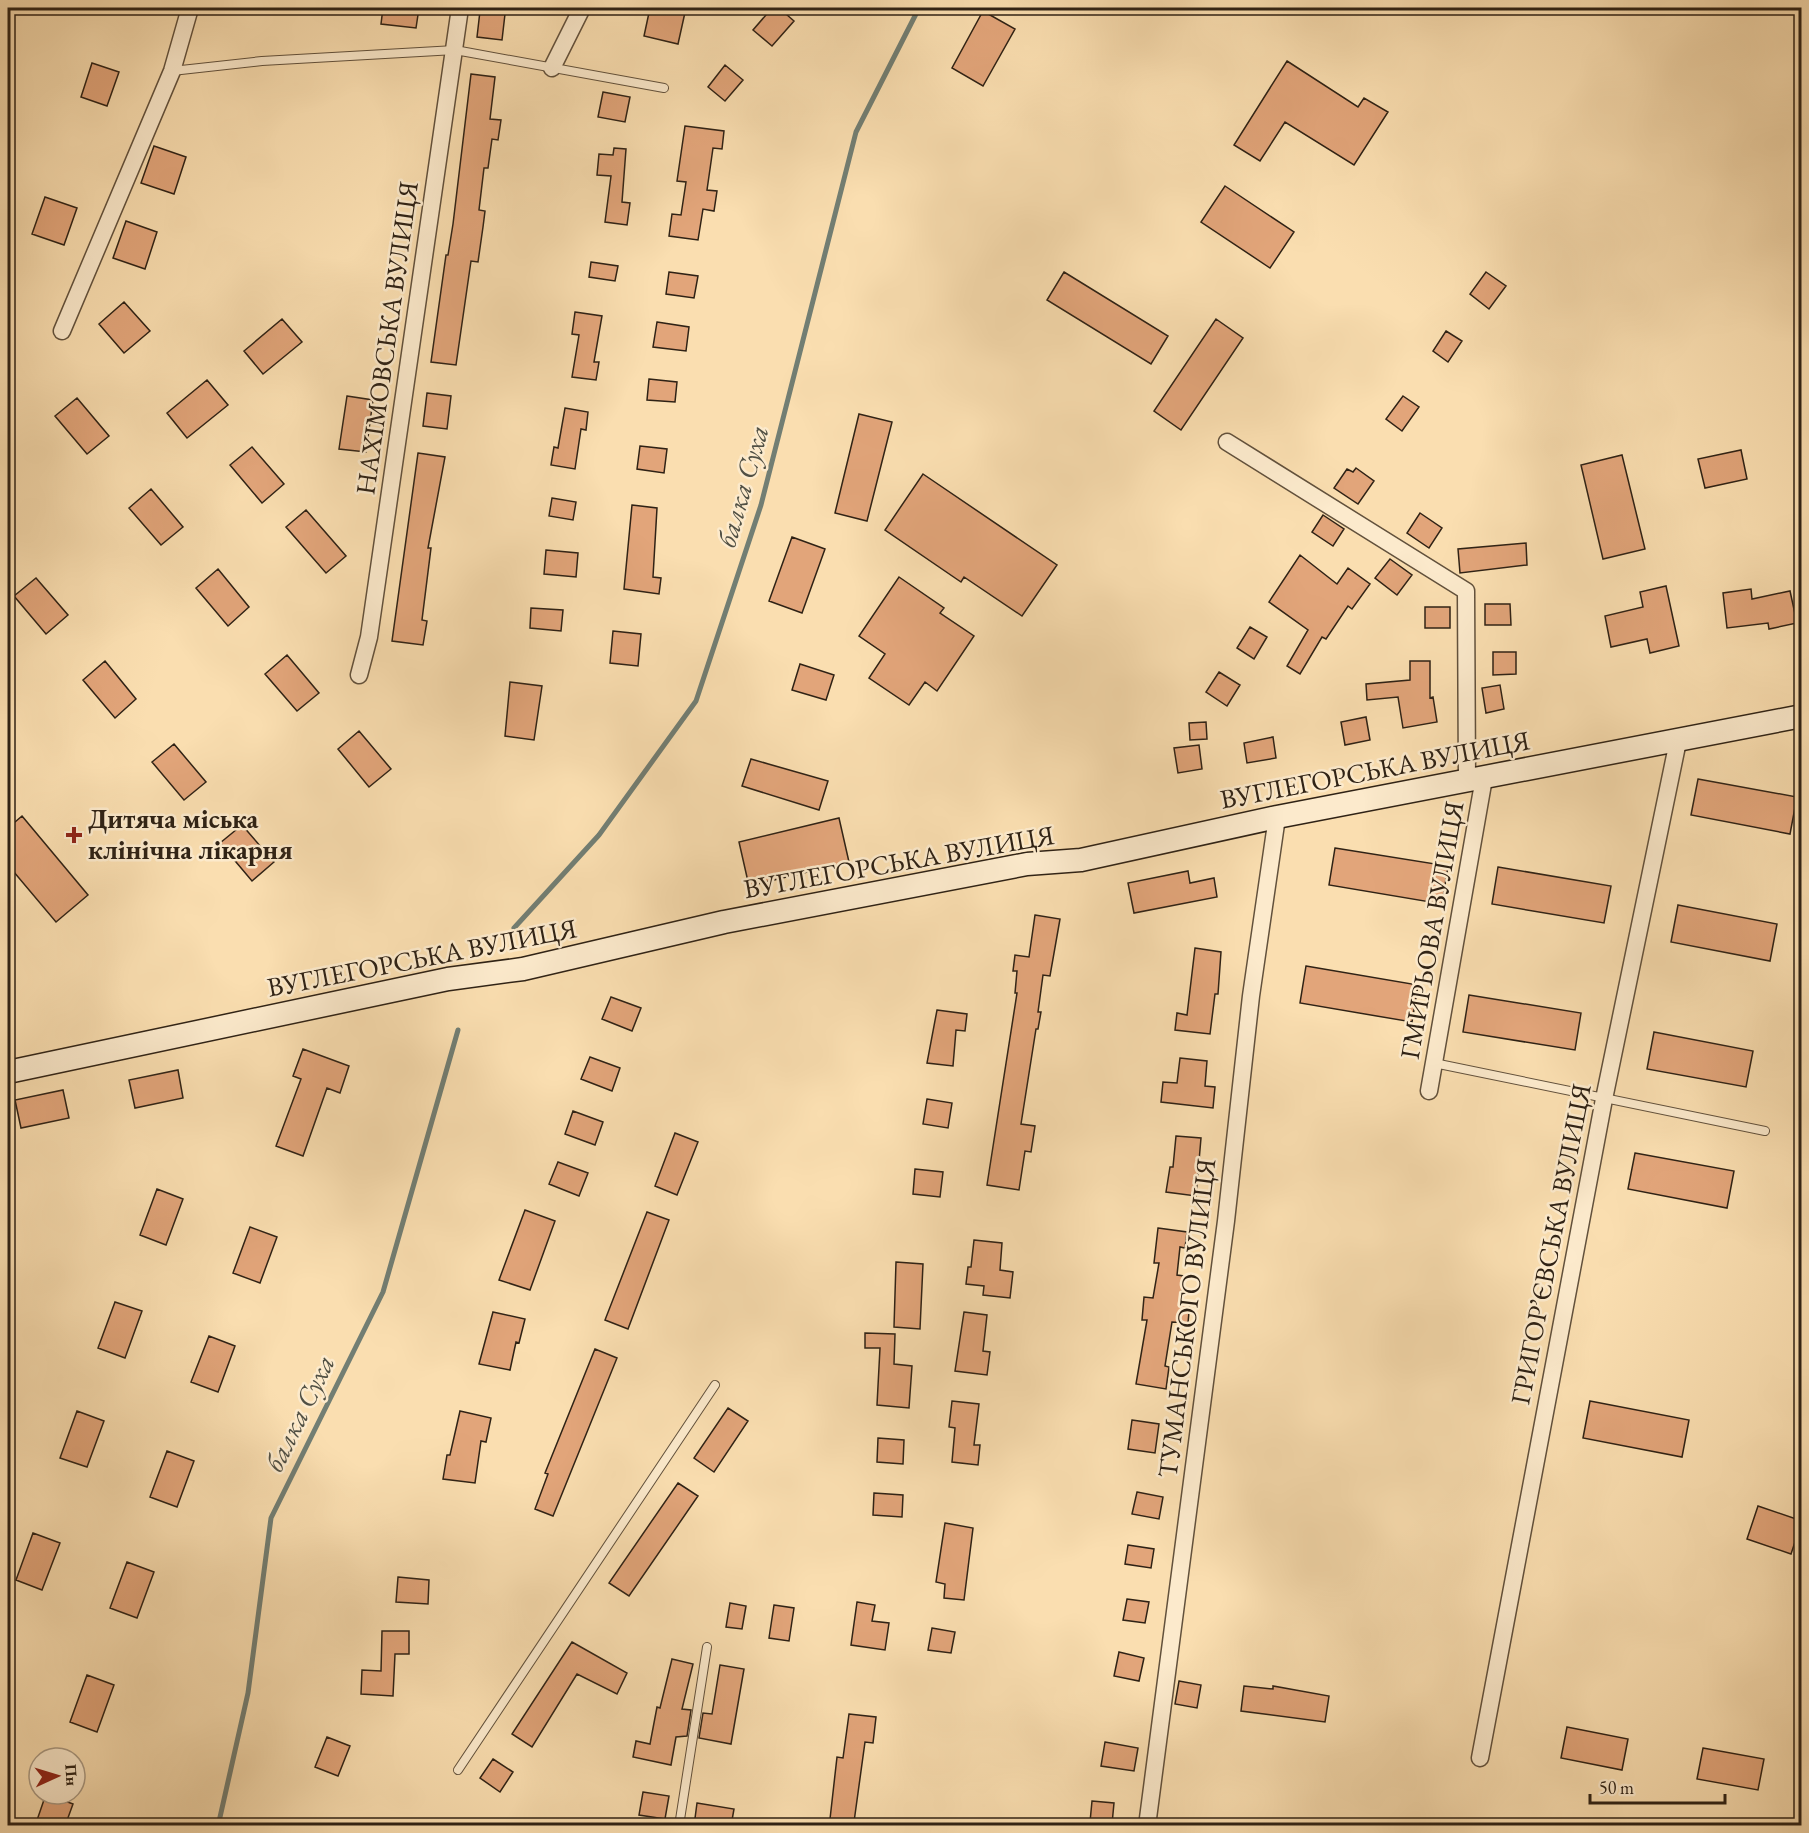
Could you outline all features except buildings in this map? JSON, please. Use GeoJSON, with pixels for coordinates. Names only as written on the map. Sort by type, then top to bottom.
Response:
{"type":"FeatureCollection","features":[{"type":"Feature","properties":{"kind":"main road","name":"ВУГЛЕГОРСЬКА ВУЛИЦЯ"},"geometry":{"type":"LineString","coordinates":[[8,1072],[448,979],[523,969],[724,922],[1027,864],[1082,860],[1277,817],[1802,716]]}},
{"type":"Feature","properties":{"kind":"street"},"geometry":{"type":"LineString","coordinates":[[62,331],[172,71],[190,8]]}},
{"type":"Feature","properties":{"kind":"street","name":"НАХІМОВСЬКА ВУЛИЦЯ"},"geometry":{"type":"LineString","coordinates":[[359,675],[372,614],[460,8]]}},
{"type":"Feature","properties":{"kind":"street"},"geometry":{"type":"LineString","coordinates":[[552,68],[582,8]]}},
{"type":"Feature","properties":{"kind":"street","name":"ГМИРЬОВА ВУЛИЦЯ"},"geometry":{"type":"LineString","coordinates":[[1227,442],[1466,591],[1475,779],[1429,1091]]}},
{"type":"Feature","properties":{"kind":"street","name":"ГРИГОР’ЄВСЬКА ВУЛИЦЯ"},"geometry":{"type":"LineString","coordinates":[[1480,1758],[1604,1098],[1678,741]]}},
{"type":"Feature","properties":{"kind":"street","name":"ТУМАНСЬКОГО ВУЛИЦЯ"},"geometry":{"type":"LineString","coordinates":[[1147,1826],[1226,1221],[1251,996],[1277,817]]}},
{"type":"Feature","properties":{"kind":"lane"},"geometry":{"type":"LineString","coordinates":[[172,71],[262,61],[455,50],[664,88]]}},
{"type":"Feature","properties":{"kind":"lane"},"geometry":{"type":"LineString","coordinates":[[1434,1063],[1765,1131]]}},
{"type":"Feature","properties":{"kind":"lane"},"geometry":{"type":"LineString","coordinates":[[458,1770],[715,1385]]}},
{"type":"Feature","properties":{"kind":"lane"},"geometry":{"type":"LineString","coordinates":[[679,1826],[706,1647]]}},
{"type":"Feature","properties":{"kind":"waterway","name":"балка Суха"},"geometry":{"type":"LineString","coordinates":[[514,928],[599,835],[696,701],[761,505],[856,132],[919,8]]}},
{"type":"Feature","properties":{"kind":"waterway","name":"балка Суха"},"geometry":{"type":"LineString","coordinates":[[218,1826],[248,1693],[271,1518],[383,1292],[458,1030]]}},
{"type":"Feature","properties":{"kind":"place","name":"Дитяча міська клінічна лікарня"},"geometry":{"type":"Point","coordinates":[74,835]}}]}
